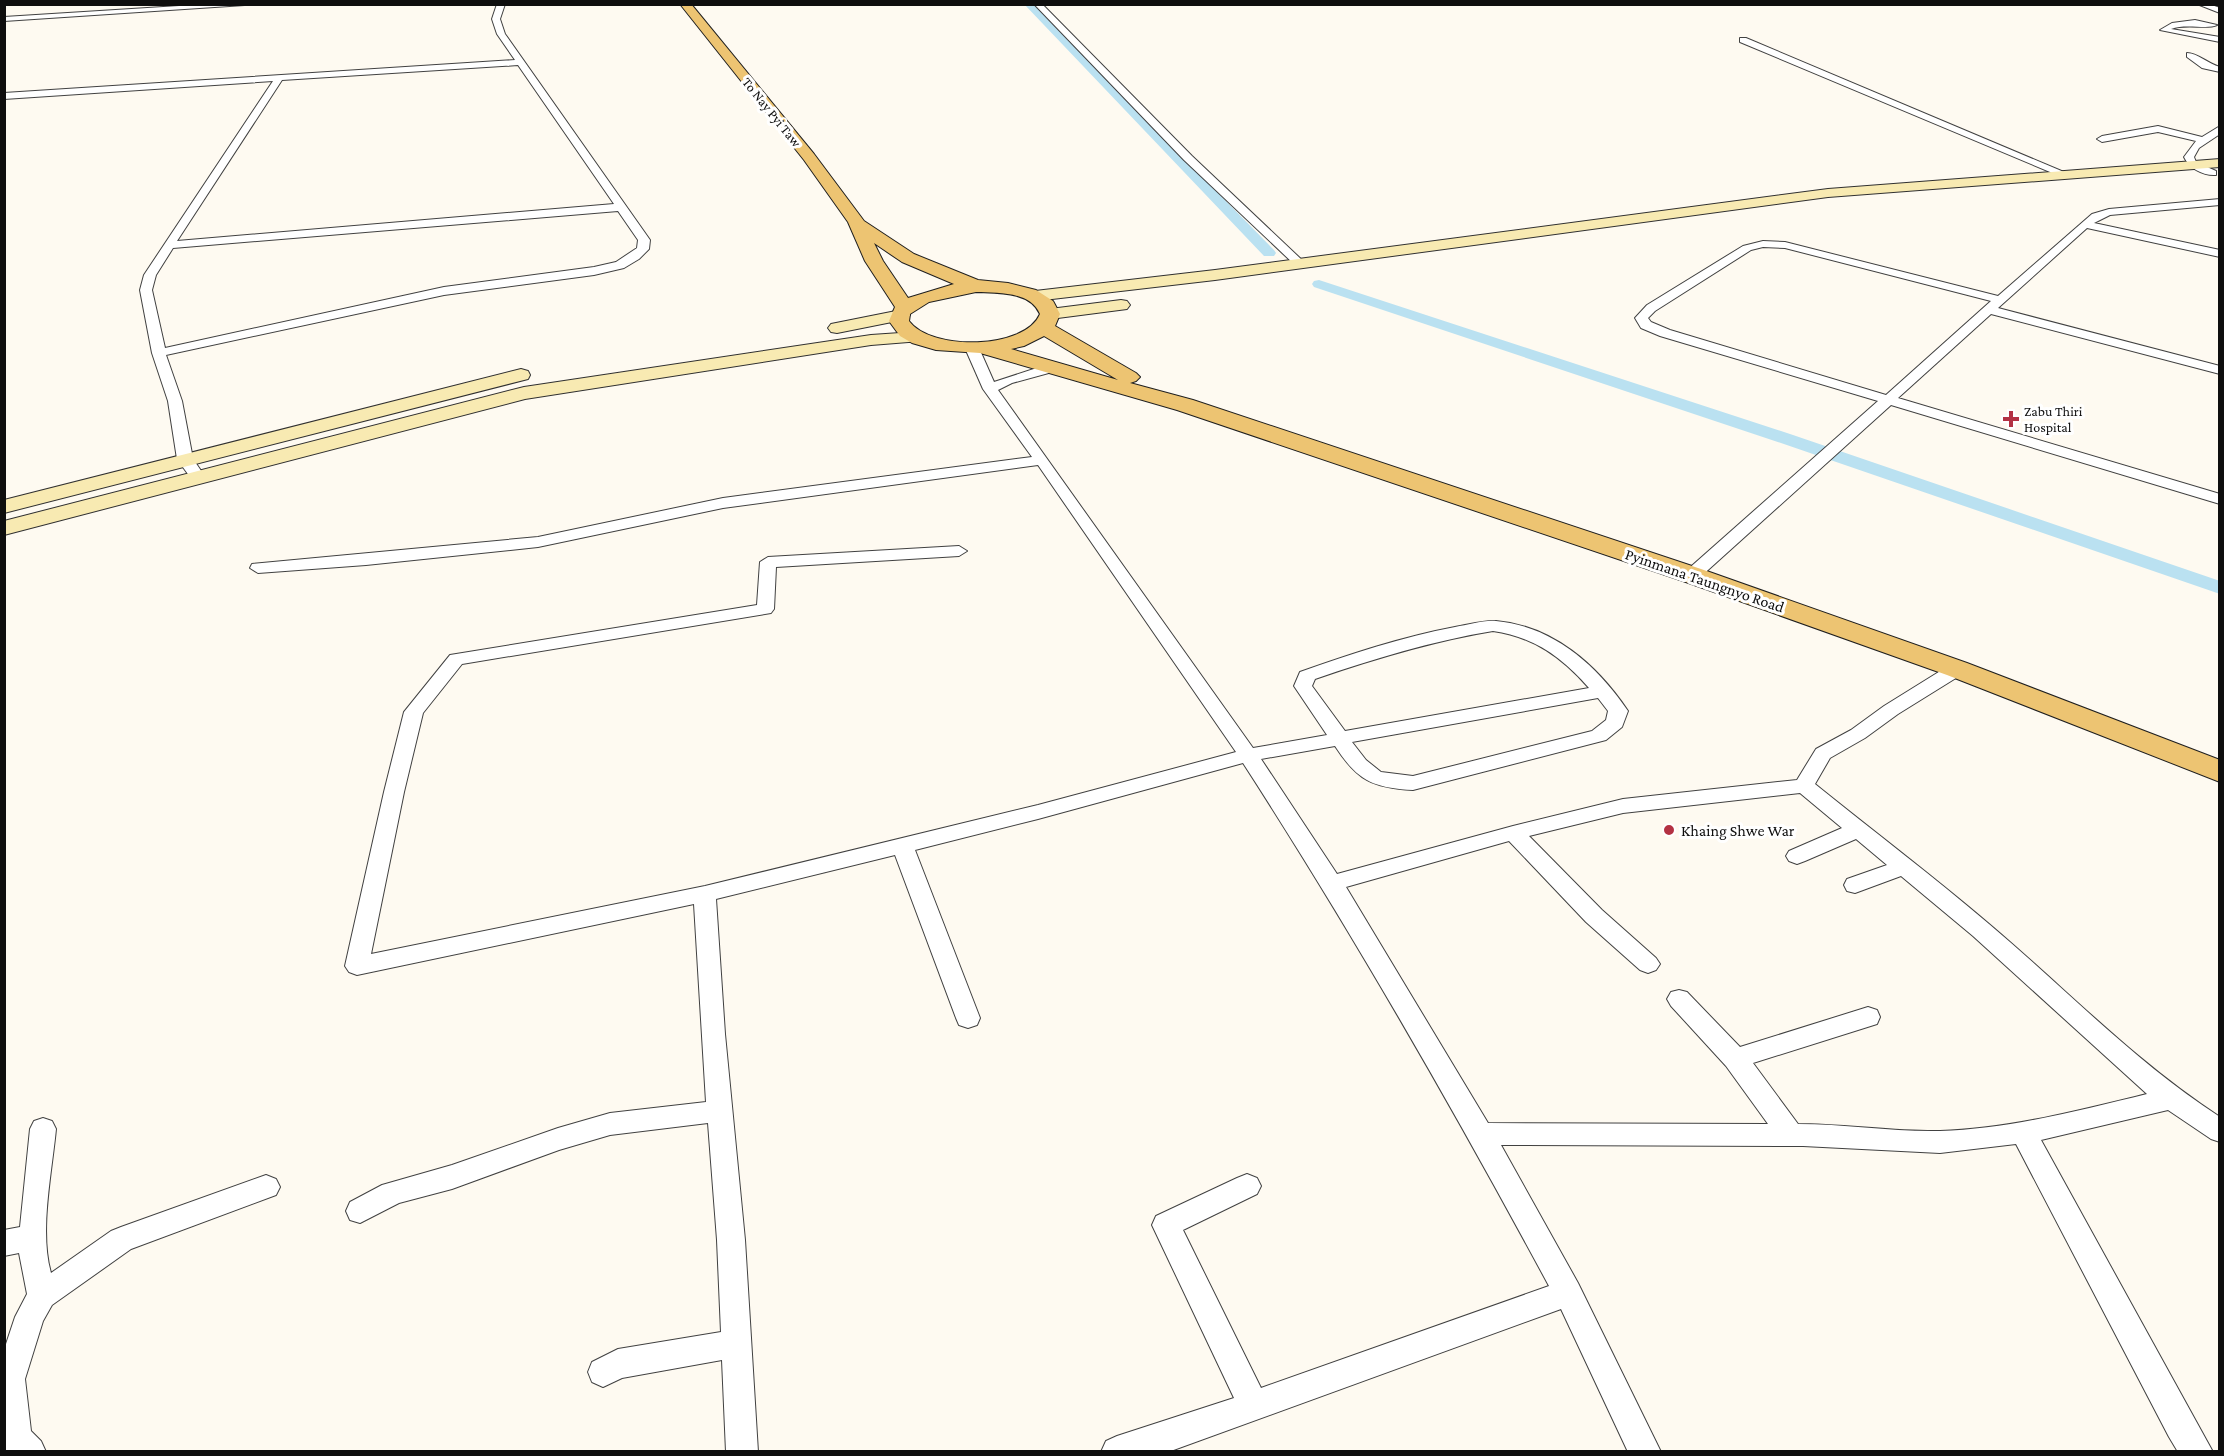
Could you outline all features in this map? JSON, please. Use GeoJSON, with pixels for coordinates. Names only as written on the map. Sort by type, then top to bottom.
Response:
{"type":"FeatureCollection","features":[{"type":"Feature","properties":{"kind":"main road","name":"To Nay Pyi Taw"},"geometry":{"type":"LineString","coordinates":[[685,4],[809,157],[856,222]]}},
{"type":"Feature","properties":{"kind":"main road"},"geometry":{"type":"LineString","coordinates":[[1035,296],[1787,198],[2192,164],[2217,169]]}},
{"type":"Feature","properties":{"kind":"main road"},"geometry":{"type":"LineString","coordinates":[[1186,294],[1704,218],[1870,200],[2217,169]]}},
{"type":"Feature","properties":{"kind":"main road"},"geometry":{"type":"LineString","coordinates":[[856,222],[908,258],[976,286]]}},
{"type":"Feature","properties":{"kind":"main road"},"geometry":{"type":"LineString","coordinates":[[856,222],[874,261],[903,312],[901,323],[915,337]]}},
{"type":"Feature","properties":{"kind":"main road"},"geometry":{"type":"LineString","coordinates":[[641,356],[857,325],[903,312],[916,300],[933,293],[976,286],[1008,288],[1035,296],[1044,303],[1047,321],[1109,368],[1185,405]]}},
{"type":"Feature","properties":{"kind":"main road"},"geometry":{"type":"LineString","coordinates":[[978,348],[1010,343],[1030,336],[1047,321],[1139,302]]}},
{"type":"Feature","properties":{"kind":"main road"},"geometry":{"type":"LineString","coordinates":[[4,528],[524,393],[871,340],[915,337],[943,345],[978,348],[1185,405]]}},
{"type":"Feature","properties":{"kind":"main road"},"geometry":{"type":"LineString","coordinates":[[4,507],[504,379],[573,366]]}},
{"type":"Feature","properties":{"kind":"main road","name":"Pyinmana Taungnyo Road"},"geometry":{"type":"LineString","coordinates":[[1185,405],[1692,575],[1957,669],[2220,772]]}},
{"type":"Feature","properties":{"kind":"street"},"geometry":{"type":"LineString","coordinates":[[4,12],[128,4]]}},
{"type":"Feature","properties":{"kind":"street"},"geometry":{"type":"LineString","coordinates":[[4,19],[258,4]]}},
{"type":"Feature","properties":{"kind":"street"},"geometry":{"type":"LineString","coordinates":[[159,353],[444,291],[568,275],[620,265],[635,258],[643,249],[644,240],[501,34],[496,19],[501,4]]}},
{"type":"Feature","properties":{"kind":"street"},"geometry":{"type":"LineString","coordinates":[[1037,4],[1188,158],[1299,263]]}},
{"type":"Feature","properties":{"kind":"street"},"geometry":{"type":"LineString","coordinates":[[2200,4],[2220,11]]}},
{"type":"Feature","properties":{"kind":"street"},"geometry":{"type":"LineString","coordinates":[[4,12],[16,8]]}},
{"type":"Feature","properties":{"kind":"street"},"geometry":{"type":"LineString","coordinates":[[2213,25],[2188,23],[2169,26],[2164,30],[2220,40]]}},
{"type":"Feature","properties":{"kind":"street"},"geometry":{"type":"LineString","coordinates":[[1743,40],[2066,175]]}},
{"type":"Feature","properties":{"kind":"street"},"geometry":{"type":"LineString","coordinates":[[2190,55],[2205,66],[2220,70]]}},
{"type":"Feature","properties":{"kind":"street"},"geometry":{"type":"LineString","coordinates":[[4,96],[521,62]]}},
{"type":"Feature","properties":{"kind":"street"},"geometry":{"type":"LineString","coordinates":[[198,478],[185,459],[175,401],[159,353],[146,290],[150,275],[279,78]]}},
{"type":"Feature","properties":{"kind":"street"},"geometry":{"type":"LineString","coordinates":[[2102,139],[2158,129],[2203,140]]}},
{"type":"Feature","properties":{"kind":"street"},"geometry":{"type":"LineString","coordinates":[[2192,164],[2190,153],[2203,140],[2220,129]]}},
{"type":"Feature","properties":{"kind":"street"},"geometry":{"type":"LineString","coordinates":[[1692,575],[2096,216],[2109,212],[2220,202]]}},
{"type":"Feature","properties":{"kind":"street"},"geometry":{"type":"LineString","coordinates":[[169,245],[623,207]]}},
{"type":"Feature","properties":{"kind":"street"},"geometry":{"type":"LineString","coordinates":[[2085,224],[2220,254]]}},
{"type":"Feature","properties":{"kind":"street"},"geometry":{"type":"LineString","coordinates":[[2000,300],[1785,245],[1769,243],[1747,248],[1651,308],[1641,318],[1646,325],[1665,333],[2220,499]]}},
{"type":"Feature","properties":{"kind":"street"},"geometry":{"type":"LineString","coordinates":[[1989,310],[2220,370]]}},
{"type":"Feature","properties":{"kind":"street"},"geometry":{"type":"LineString","coordinates":[[978,348],[990,388],[1248,755],[1332,883],[1481,1134],[1568,1293],[1645,1452]]}},
{"type":"Feature","properties":{"kind":"street"},"geometry":{"type":"LineString","coordinates":[[990,388],[1007,380],[1052,368]]}},
{"type":"Feature","properties":{"kind":"street"},"geometry":{"type":"LineString","coordinates":[[331,423],[343,440]]}},
{"type":"Feature","properties":{"kind":"street"},"geometry":{"type":"LineString","coordinates":[[258,568],[366,560],[538,542],[723,503],[1042,460]]}},
{"type":"Feature","properties":{"kind":"street"},"geometry":{"type":"LineString","coordinates":[[959,551],[768,562],[765,609],[456,659],[414,712],[394,792],[357,966],[705,894],[1248,755],[1603,691]]}},
{"type":"Feature","properties":{"kind":"street"},"geometry":{"type":"LineString","coordinates":[[1493,626],[1515,628],[1541,637],[1558,647],[1603,691],[1614,704],[1618,717],[1610,729],[1599,736],[1413,783],[1381,781],[1356,765],[1303,686],[1307,676],[1342,663],[1474,628],[1493,626]]}},
{"type":"Feature","properties":{"kind":"street"},"geometry":{"type":"LineString","coordinates":[[1804,786],[1823,754],[1858,734],[1891,710],[1957,669]]}},
{"type":"Feature","properties":{"kind":"street"},"geometry":{"type":"LineString","coordinates":[[1332,883],[1513,833],[1623,806],[1804,786],[1981,930],[2117,1054],[2171,1099],[2220,1131]]}},
{"type":"Feature","properties":{"kind":"street"},"geometry":{"type":"LineString","coordinates":[[1797,856],[1858,830]]}},
{"type":"Feature","properties":{"kind":"street"},"geometry":{"type":"LineString","coordinates":[[1513,833],[1594,916],[1648,964]]}},
{"type":"Feature","properties":{"kind":"street"},"geometry":{"type":"LineString","coordinates":[[902,845],[968,1018]]}},
{"type":"Feature","properties":{"kind":"street"},"geometry":{"type":"LineString","coordinates":[[1855,885],[1903,867]]}},
{"type":"Feature","properties":{"kind":"street"},"geometry":{"type":"LineString","coordinates":[[705,894],[719,1111],[731,1240],[742,1452]]}},
{"type":"Feature","properties":{"kind":"street"},"geometry":{"type":"LineString","coordinates":[[1678,999],[1735,1059],[1791,1135]]}},
{"type":"Feature","properties":{"kind":"street"},"geometry":{"type":"LineString","coordinates":[[1735,1059],[1868,1017]]}},
{"type":"Feature","properties":{"kind":"street"},"geometry":{"type":"LineString","coordinates":[[1481,1134],[1791,1135],[1940,1142],[1992,1137],[2065,1125],[2171,1099]]}},
{"type":"Feature","properties":{"kind":"street"},"geometry":{"type":"LineString","coordinates":[[360,1211],[392,1192],[452,1177],[558,1139],[610,1124],[719,1111]]}},
{"type":"Feature","properties":{"kind":"street"},"geometry":{"type":"LineString","coordinates":[[42,1295],[33,1260],[33,1237],[43,1129]]}},
{"type":"Feature","properties":{"kind":"street"},"geometry":{"type":"LineString","coordinates":[[2023,1131],[2174,1415],[2197,1452]]}},
{"type":"Feature","properties":{"kind":"street"},"geometry":{"type":"LineString","coordinates":[[1247,1186],[1166,1225],[1254,1406]]}},
{"type":"Feature","properties":{"kind":"street"},"geometry":{"type":"LineString","coordinates":[[30,1452],[16,1438],[10,1379],[30,1317],[42,1295],[121,1240],[266,1187]]}},
{"type":"Feature","properties":{"kind":"street"},"geometry":{"type":"LineString","coordinates":[[4,1243],[33,1237]]}},
{"type":"Feature","properties":{"kind":"street"},"geometry":{"type":"LineString","coordinates":[[1117,1452],[1254,1406],[1568,1293]]}},
{"type":"Feature","properties":{"kind":"street"},"geometry":{"type":"LineString","coordinates":[[603,1372],[618,1365],[737,1343]]}},
{"type":"Feature","properties":{"kind":"waterway"},"geometry":{"type":"LineString","coordinates":[[1028,4],[1269,253]]}},
{"type":"Feature","properties":{"kind":"waterway"},"geometry":{"type":"LineString","coordinates":[[1319,284],[1787,439],[2220,588]]}},
{"type":"Feature","properties":{"kind":"place","name":"Zabu Thiri Hospital"},"geometry":{"type":"Point","coordinates":[2011,419]}},
{"type":"Feature","properties":{"kind":"place","name":"Khaing Shwe War"},"geometry":{"type":"Point","coordinates":[1669,830]}}]}
